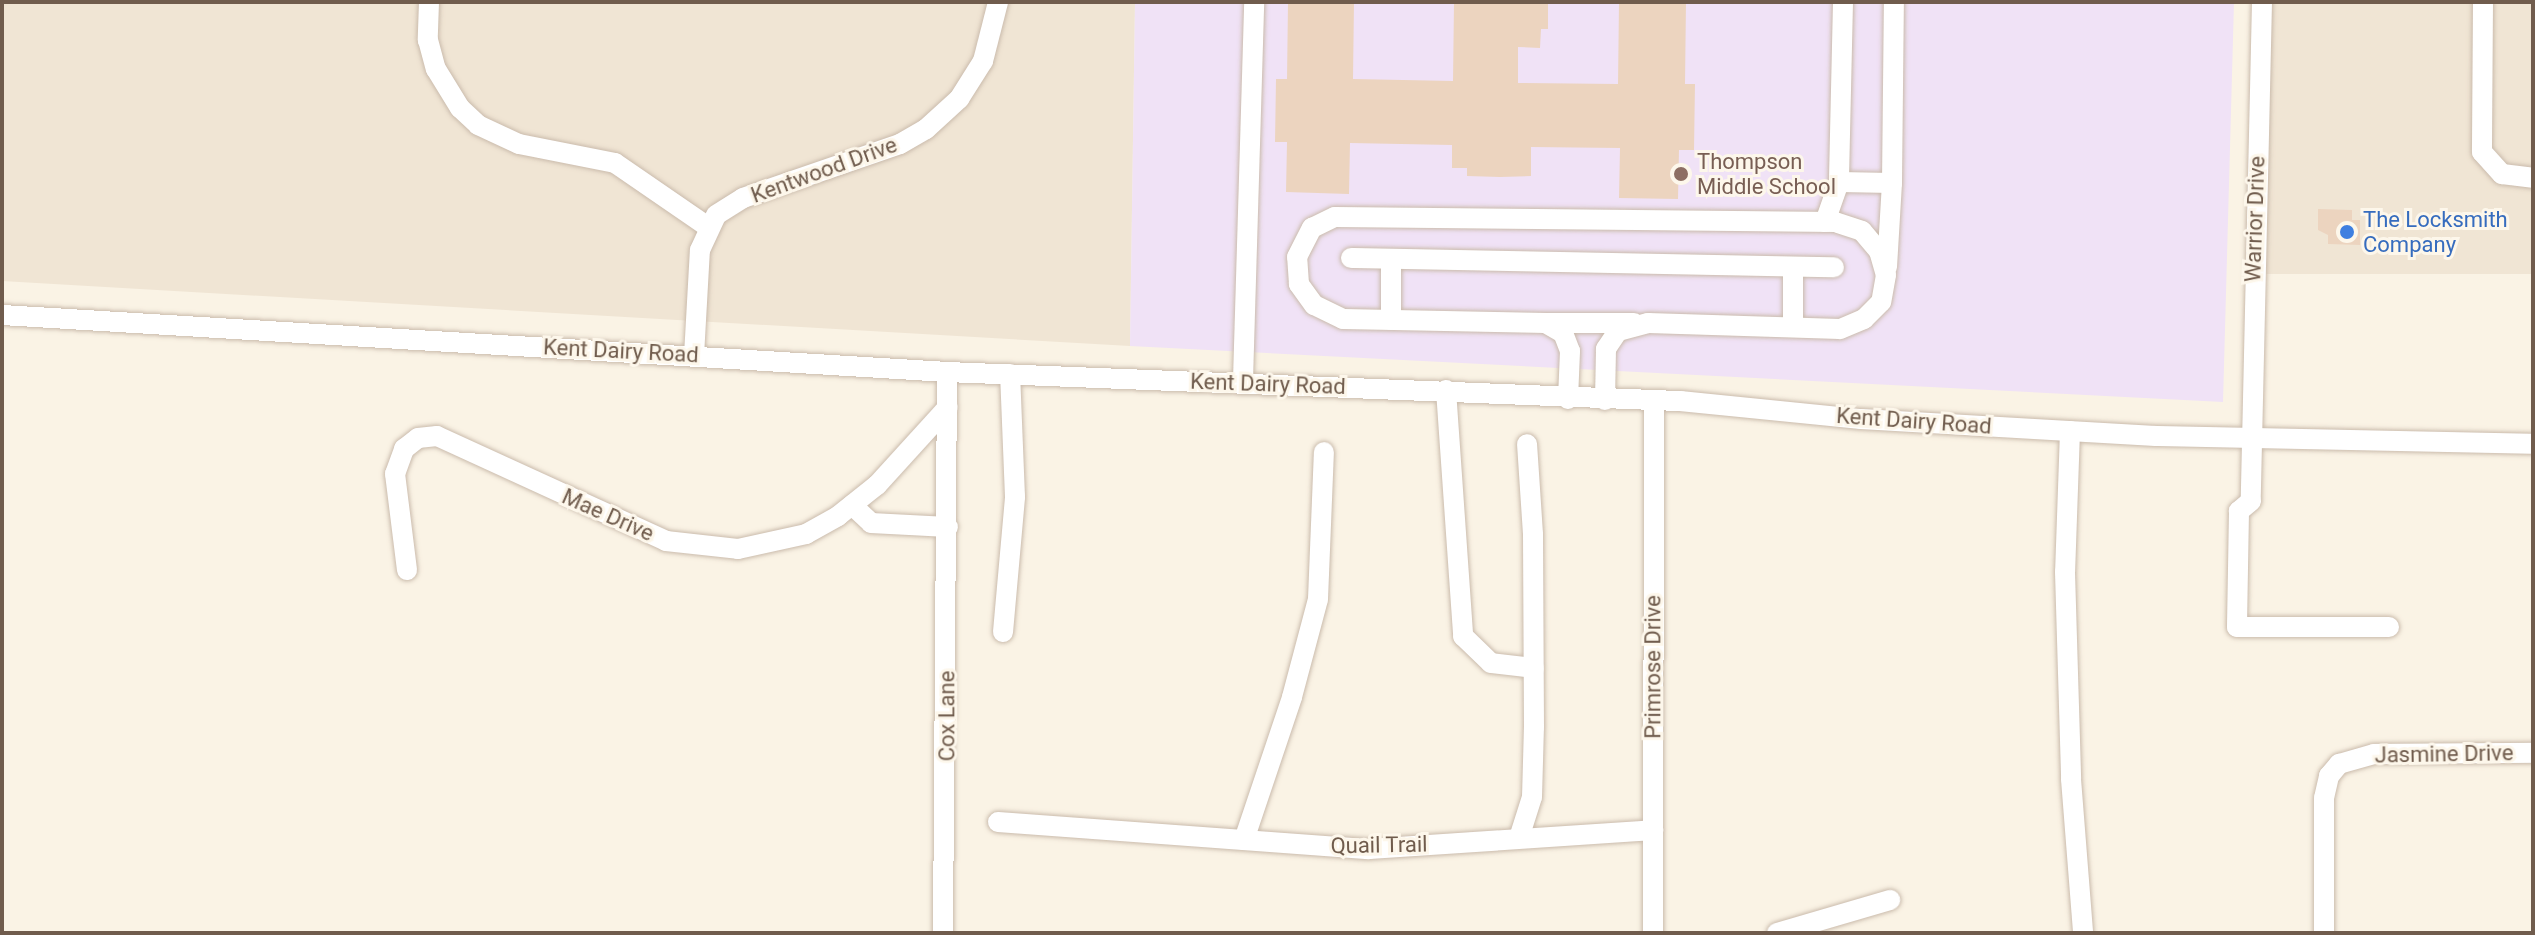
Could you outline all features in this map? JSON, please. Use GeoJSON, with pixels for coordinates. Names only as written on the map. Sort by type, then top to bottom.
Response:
{"type":"FeatureCollection","features":[{"type":"Feature","properties":{"kind":"street"},"geometry":{"type":"LineString","coordinates":[[429,2],[428,40],[436,69],[460,108],[478,125],[519,144],[615,163],[708,227],[700,250],[694,356]]}},
{"type":"Feature","properties":{"kind":"street","name":"Kentwood Drive"},"geometry":{"type":"LineString","coordinates":[[708,227],[723,209],[743,198],[900,144],[926,129],[959,99],[983,61],[998,2]]}},
{"type":"Feature","properties":{"kind":"street"},"geometry":{"type":"LineString","coordinates":[[1243,380],[1254,2]]}},
{"type":"Feature","properties":{"kind":"street"},"geometry":{"type":"LineString","coordinates":[[1825,222],[1839,182],[1843,2]]}},
{"type":"Feature","properties":{"kind":"street"},"geometry":{"type":"LineString","coordinates":[[1886,275],[1879,251],[1862,231],[1825,222],[1335,217],[1312,228],[1297,257],[1299,284],[1314,305],[1343,319],[1840,329],[1864,319],[1881,302],[1886,275],[1892,183],[1894,2]]}},
{"type":"Feature","properties":{"kind":"street","name":"Warrior Drive"},"geometry":{"type":"LineString","coordinates":[[2262,2],[2251,501],[2239,511],[2237,627],[2389,627]]}},
{"type":"Feature","properties":{"kind":"street"},"geometry":{"type":"LineString","coordinates":[[2483,2],[2482,152],[2502,174],[2533,178]]}},
{"type":"Feature","properties":{"kind":"street"},"geometry":{"type":"LineString","coordinates":[[1839,182],[1892,183]]}},
{"type":"Feature","properties":{"kind":"street"},"geometry":{"type":"LineString","coordinates":[[1351,258],[1834,267]]}},
{"type":"Feature","properties":{"kind":"street"},"geometry":{"type":"LineString","coordinates":[[1391,259],[1391,320]]}},
{"type":"Feature","properties":{"kind":"street"},"geometry":{"type":"LineString","coordinates":[[1793,267],[1793,327]]}},
{"type":"Feature","properties":{"kind":"street","name":"Kent Dairy Road"},"geometry":{"type":"LineString","coordinates":[[2,315],[947,372],[1243,380],[1568,399],[1654,400],[2070,431],[2533,444]]}},
{"type":"Feature","properties":{"kind":"street"},"geometry":{"type":"LineString","coordinates":[[1546,323],[1563,333],[1570,351],[1568,399]]}},
{"type":"Feature","properties":{"kind":"street"},"geometry":{"type":"LineString","coordinates":[[1605,400],[1606,349],[1618,331],[1648,323]]}},
{"type":"Feature","properties":{"kind":"street","name":"Cox Lane"},"geometry":{"type":"LineString","coordinates":[[943,933],[947,372]]}},
{"type":"Feature","properties":{"kind":"street"},"geometry":{"type":"LineString","coordinates":[[1003,632],[1015,497],[1010,374]]}},
{"type":"Feature","properties":{"kind":"street"},"geometry":{"type":"LineString","coordinates":[[1446,390],[1463,636],[1491,663],[1534,668]]}},
{"type":"Feature","properties":{"kind":"street","name":"Primrose Drive"},"geometry":{"type":"LineString","coordinates":[[1653,933],[1654,400]]}},
{"type":"Feature","properties":{"kind":"street","name":"Mae Drive"},"geometry":{"type":"LineString","coordinates":[[407,570],[395,474],[404,449],[427,436],[437,436],[616,522],[666,541],[699,546],[761,548],[806,534],[852,505],[948,407]]}},
{"type":"Feature","properties":{"kind":"street"},"geometry":{"type":"LineString","coordinates":[[2070,431],[2066,604],[2071,779],[2084,891],[2083,933]]}},
{"type":"Feature","properties":{"kind":"street"},"geometry":{"type":"LineString","coordinates":[[1519,838],[1532,797],[1534,668],[1527,444]]}},
{"type":"Feature","properties":{"kind":"street"},"geometry":{"type":"LineString","coordinates":[[1244,840],[1292,697],[1318,599],[1324,452]]}},
{"type":"Feature","properties":{"kind":"street"},"geometry":{"type":"LineString","coordinates":[[852,505],[871,523],[948,527]]}},
{"type":"Feature","properties":{"kind":"street","name":"Jasmine Drive"},"geometry":{"type":"LineString","coordinates":[[2324,933],[2324,798],[2329,776],[2339,764],[2374,754],[2533,753]]}},
{"type":"Feature","properties":{"kind":"street","name":"Quail Trail"},"geometry":{"type":"LineString","coordinates":[[998,822],[1369,849],[1653,830]]}},
{"type":"Feature","properties":{"kind":"street"},"geometry":{"type":"LineString","coordinates":[[1777,933],[1890,900]]}},
{"type":"Feature","properties":{"kind":"shaded area"},"geometry":{"type":"Polygon","coordinates":[[[2,2],[1135,2],[1130,346],[2,281],[2,2]]]}},
{"type":"Feature","properties":{"kind":"shaded area","name":"Thompson Middle School"},"geometry":{"type":"Polygon","coordinates":[[[1135,2],[2234,2],[2223,402],[1130,346],[1135,2]]]}},
{"type":"Feature","properties":{"kind":"shaded area"},"geometry":{"type":"Polygon","coordinates":[[[2252,2],[2533,2],[2533,274],[2252,274],[2252,2]]]}},
{"type":"Feature","properties":{"kind":"building"},"geometry":{"type":"Polygon","coordinates":[[[1288,2],[1354,2],[1353,79],[1453,81],[1454,2],[1548,2],[1548,29],[1541,29],[1540,48],[1518,47],[1518,83],[1618,84],[1619,2],[1686,2],[1685,84],[1695,84],[1694,150],[1679,150],[1678,199],[1619,198],[1620,148],[1531,147],[1531,176],[1500,177],[1467,176],[1467,168],[1452,168],[1452,145],[1350,143],[1349,194],[1286,192],[1287,142],[1275,142],[1276,79],[1287,79],[1288,2]]]}},
{"type":"Feature","properties":{"kind":"building"},"geometry":{"type":"Polygon","coordinates":[[[2318,209],[2352,210],[2352,220],[2360,220],[2360,245],[2328,244],[2328,235],[2318,230],[2318,209]]]}},
{"type":"Feature","properties":{"kind":"place","name":"Thompson Middle School"},"geometry":{"type":"Point","coordinates":[1681,174]}},
{"type":"Feature","properties":{"kind":"place","name":"The Locksmith Company"},"geometry":{"type":"Point","coordinates":[2347,232]}}]}
